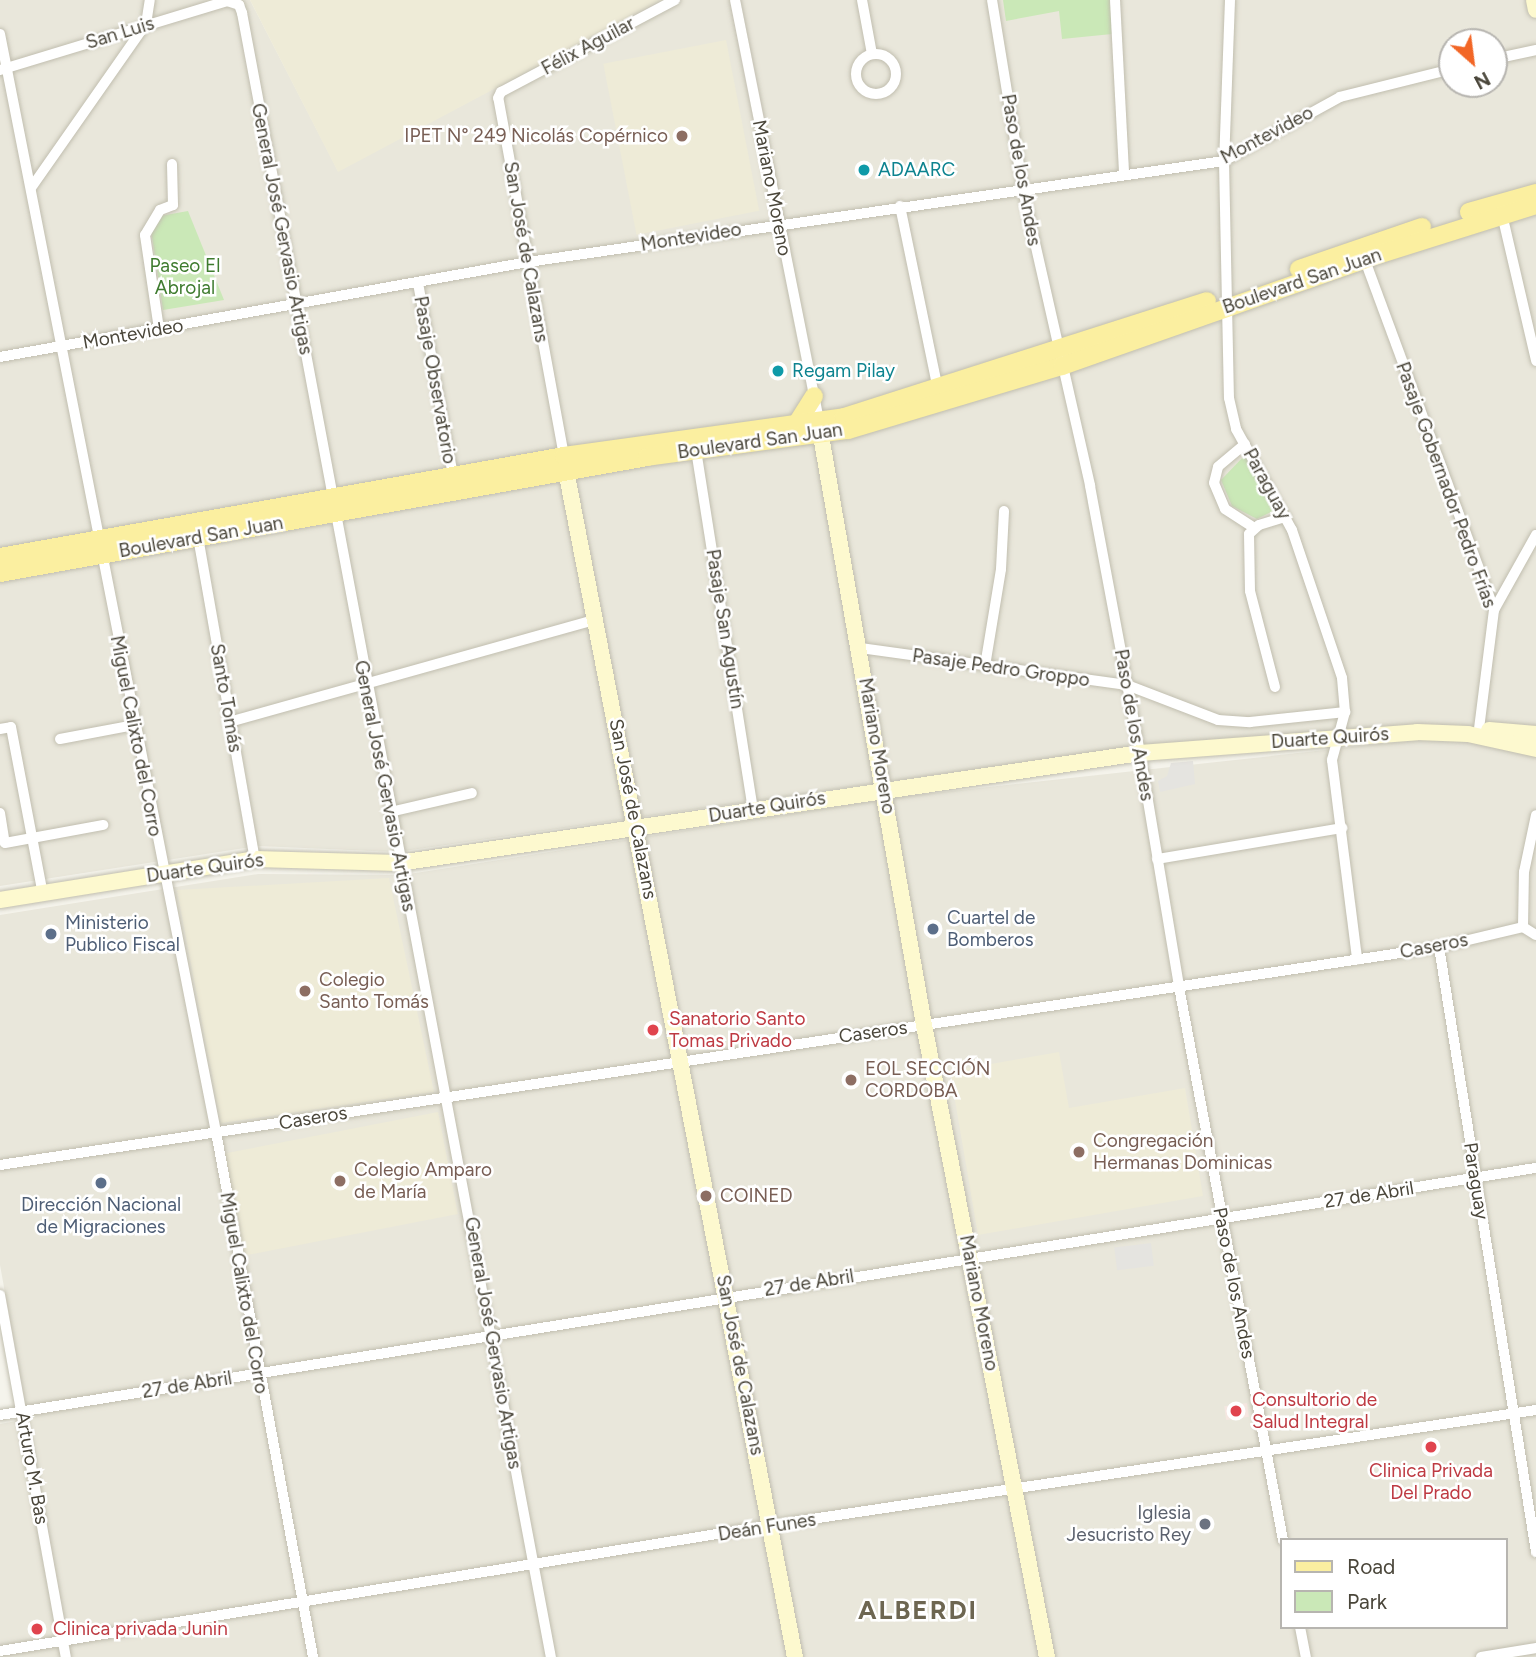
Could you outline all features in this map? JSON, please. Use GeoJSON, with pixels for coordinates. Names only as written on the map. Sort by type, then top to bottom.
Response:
{"type":"FeatureCollection","features":[{"type":"Feature","properties":{"kind":"main road","name":"Boulevard San Juan"},"geometry":{"type":"LineString","coordinates":[[0,556],[198,537],[453,476],[696,450],[820,429],[1060,358],[1500,208],[1536,193]]}},
{"type":"Feature","properties":{"kind":"main road","name":"Boulevard San Juan"},"geometry":{"type":"LineString","coordinates":[[1500,208],[1536,205]]}},
{"type":"Feature","properties":{"kind":"main road","name":"Boulevard San Juan"},"geometry":{"type":"LineString","coordinates":[[0,573],[100,547],[565,463],[796,425],[820,429],[938,390],[1060,358]]}},
{"type":"Feature","properties":{"kind":"main road"},"geometry":{"type":"LineString","coordinates":[[796,425],[814,396]]}},
{"type":"Feature","properties":{"kind":"street"},"geometry":{"type":"LineString","coordinates":[[31,188],[146,24],[150,0]]}},
{"type":"Feature","properties":{"kind":"street","name":"Félix Aguilar"},"geometry":{"type":"LineString","coordinates":[[501,92],[675,0]]}},
{"type":"Feature","properties":{"kind":"street","name":"Mariano Moreno"},"geometry":{"type":"LineString","coordinates":[[735,0],[814,396],[924,1025],[1047,1657]]}},
{"type":"Feature","properties":{"kind":"street"},"geometry":{"type":"LineString","coordinates":[[862,0],[872,54]]}},
{"type":"Feature","properties":{"kind":"street","name":"Paso de los Andes"},"geometry":{"type":"LineString","coordinates":[[992,0],[1023,190],[1140,753],[1179,986],[1283,1538]]}},
{"type":"Feature","properties":{"kind":"street"},"geometry":{"type":"LineString","coordinates":[[1115,0],[1124,174]]}},
{"type":"Feature","properties":{"kind":"street","name":"Paraguay"},"geometry":{"type":"LineString","coordinates":[[1230,0],[1224,161],[1225,302],[1232,416],[1286,516],[1339,667],[1345,712],[1332,760],[1357,959]]}},
{"type":"Feature","properties":{"kind":"street"},"geometry":{"type":"LineString","coordinates":[[1534,0],[1536,10]]}},
{"type":"Feature","properties":{"kind":"street","name":"San Luis"},"geometry":{"type":"LineString","coordinates":[[3,69],[226,1],[239,5]]}},
{"type":"Feature","properties":{"kind":"street","name":"General José Gervasio Artigas"},"geometry":{"type":"LineString","coordinates":[[239,5],[364,681],[449,1097],[490,1336],[551,1657]]}},
{"type":"Feature","properties":{"kind":"street","name":"Miguel Calixto del Corro"},"geometry":{"type":"LineString","coordinates":[[0,34],[3,69],[31,188],[59,347],[216,1132],[258,1374],[313,1657]]}},
{"type":"Feature","properties":{"kind":"street"},"geometry":{"type":"LineString","coordinates":[[1508,57],[1536,50]]}},
{"type":"Feature","properties":{"kind":"street","name":"Montevideo"},"geometry":{"type":"LineString","coordinates":[[0,357],[528,262],[778,223],[1224,161],[1340,97],[1438,72]]}},
{"type":"Feature","properties":{"kind":"street","name":"San José de Calazans"},"geometry":{"type":"LineString","coordinates":[[501,92],[498,98],[565,463],[772,1525],[795,1657]]}},
{"type":"Feature","properties":{"kind":"street"},"geometry":{"type":"LineString","coordinates":[[159,329],[145,235],[160,210],[173,205],[172,164]]}},
{"type":"Feature","properties":{"kind":"street"},"geometry":{"type":"LineString","coordinates":[[900,206],[938,390]]}},
{"type":"Feature","properties":{"kind":"street"},"geometry":{"type":"LineString","coordinates":[[1500,208],[1536,361]]}},
{"type":"Feature","properties":{"kind":"street","name":"Pasaje Gobernador Pedro Frías"},"geometry":{"type":"LineString","coordinates":[[1362,253],[1494,610],[1473,731]]}},
{"type":"Feature","properties":{"kind":"street","name":"Pasaje Observatorio"},"geometry":{"type":"LineString","coordinates":[[418,283],[453,476]]}},
{"type":"Feature","properties":{"kind":"street"},"geometry":{"type":"LineString","coordinates":[[1245,444],[1219,467],[1214,484],[1225,509],[1254,528]]}},
{"type":"Feature","properties":{"kind":"street","name":"Pasaje San Agustín"},"geometry":{"type":"LineString","coordinates":[[696,450],[753,808]]}},
{"type":"Feature","properties":{"kind":"street"},"geometry":{"type":"LineString","coordinates":[[985,666],[1001,569],[1004,511]]}},
{"type":"Feature","properties":{"kind":"street"},"geometry":{"type":"LineString","coordinates":[[1275,687],[1250,591],[1249,534],[1254,528],[1286,516]]}},
{"type":"Feature","properties":{"kind":"street"},"geometry":{"type":"LineString","coordinates":[[1494,610],[1536,535]]}},
{"type":"Feature","properties":{"kind":"street","name":"Santo Tomás"},"geometry":{"type":"LineString","coordinates":[[198,537],[255,859]]}},
{"type":"Feature","properties":{"kind":"street"},"geometry":{"type":"LineString","coordinates":[[229,722],[364,681],[597,619]]}},
{"type":"Feature","properties":{"kind":"street","name":"Pasaje Pedro Groppo"},"geometry":{"type":"LineString","coordinates":[[860,648],[1127,685],[1218,720],[1250,722],[1345,712]]}},
{"type":"Feature","properties":{"kind":"street"},"geometry":{"type":"LineString","coordinates":[[60,739],[134,725]]}},
{"type":"Feature","properties":{"kind":"street"},"geometry":{"type":"LineString","coordinates":[[6,728],[43,894]]}},
{"type":"Feature","properties":{"kind":"street"},"geometry":{"type":"LineString","coordinates":[[1473,731],[1536,734]]}},
{"type":"Feature","properties":{"kind":"street","name":"Duarte Quirós"},"geometry":{"type":"LineString","coordinates":[[0,900],[255,859],[400,863],[884,788],[1140,753],[1338,736],[1473,731],[1536,749]]}},
{"type":"Feature","properties":{"kind":"street"},"geometry":{"type":"LineString","coordinates":[[1417,732],[1536,756]]}},
{"type":"Feature","properties":{"kind":"street"},"geometry":{"type":"LineString","coordinates":[[390,812],[472,793]]}},
{"type":"Feature","properties":{"kind":"street"},"geometry":{"type":"LineString","coordinates":[[0,813],[5,843],[103,825]]}},
{"type":"Feature","properties":{"kind":"street"},"geometry":{"type":"LineString","coordinates":[[1536,815],[1524,872],[1523,928],[1536,935]]}},
{"type":"Feature","properties":{"kind":"street"},"geometry":{"type":"LineString","coordinates":[[1157,859],[1342,828]]}},
{"type":"Feature","properties":{"kind":"street"},"geometry":{"type":"LineString","coordinates":[[1524,872],[1536,877]]}},
{"type":"Feature","properties":{"kind":"street","name":"Caseros"},"geometry":{"type":"LineString","coordinates":[[0,1165],[1439,947],[1523,928]]}},
{"type":"Feature","properties":{"kind":"street","name":"Paraguay"},"geometry":{"type":"LineString","coordinates":[[1439,947],[1536,1552]]}},
{"type":"Feature","properties":{"kind":"street","name":"27 de Abril"},"geometry":{"type":"LineString","coordinates":[[0,1415],[726,1296],[1536,1168]]}},
{"type":"Feature","properties":{"kind":"street","name":"Arturo M. Bas"},"geometry":{"type":"LineString","coordinates":[[0,1294],[66,1657]]}},
{"type":"Feature","properties":{"kind":"street","name":"Deán Funes"},"geometry":{"type":"LineString","coordinates":[[0,1651],[535,1567],[772,1525],[1016,1492],[1536,1410]]}},
{"type":"Feature","properties":{"kind":"street"},"geometry":{"type":"LineString","coordinates":[[1300,1629],[1306,1657]]}},
{"type":"Feature","properties":{"kind":"street"},"geometry":{"type":"LineString","coordinates":[[1481,1657],[1536,1648]]}},
{"type":"Feature","properties":{"kind":"shaded area"},"geometry":{"type":"Polygon","coordinates":[[[0,0],[250,0],[338,171],[661,0],[1536,0],[1536,1657],[0,1657],[0,1424],[28,1419],[0,1265],[0,915],[258,874],[403,875],[898,797],[1462,735],[1060,757],[397,852],[258,846],[0,886],[0,0]]]}},
{"type":"Feature","properties":{"kind":"shaded area"},"geometry":{"type":"Polygon","coordinates":[[[250,0],[661,0],[338,172],[250,0]]]}},
{"type":"Feature","properties":{"kind":"shaded area","name":"IPET N° 249 Nicolás Copérnico"},"geometry":{"type":"Polygon","coordinates":[[[726,40],[759,211],[636,235],[603,64],[726,40]]]}},
{"type":"Feature","properties":{"kind":"shaded area"},"geometry":{"type":"Polygon","coordinates":[[[1193,761],[1195,784],[1160,792],[1158,781],[1167,776],[1171,763],[1193,761]]]}},
{"type":"Feature","properties":{"kind":"shaded area","name":"Colegio Santo Tomás"},"geometry":{"type":"Polygon","coordinates":[[[389,878],[434,1092],[221,1123],[177,890],[389,878]]]}},
{"type":"Feature","properties":{"kind":"shaded area","name":"Congregación Hermanas Dominicas"},"geometry":{"type":"Polygon","coordinates":[[[1059,1052],[1069,1108],[1185,1088],[1203,1196],[978,1235],[950,1071],[1059,1052]]]}},
{"type":"Feature","properties":{"kind":"shaded area","name":"Colegio Amparo de María"},"geometry":{"type":"Polygon","coordinates":[[[438,1112],[458,1214],[243,1256],[223,1154],[438,1112]]]}},
{"type":"Feature","properties":{"kind":"shaded area"},"geometry":{"type":"Polygon","coordinates":[[[1151,1243],[1154,1266],[1117,1270],[1114,1248],[1151,1243]]]}},
{"type":"Feature","properties":{"kind":"shaded area","name":"Consultorio de Salud Integral"},"geometry":{"type":"Polygon","coordinates":[[[1247,1403],[1249,1417],[1226,1420],[1224,1406],[1247,1403]]]}},
{"type":"Feature","properties":{"kind":"green space"},"geometry":{"type":"Polygon","coordinates":[[[1003,0],[1110,0],[1112,34],[1062,39],[1059,11],[1006,21],[1003,0]]]}},
{"type":"Feature","properties":{"kind":"green space","name":"Paseo El Abrojal"},"geometry":{"type":"Polygon","coordinates":[[[188,211],[224,300],[163,310],[151,230],[160,216],[188,211]]]}},
{"type":"Feature","properties":{"kind":"green space"},"geometry":{"type":"Polygon","coordinates":[[[1246,454],[1275,510],[1257,519],[1232,506],[1221,480],[1246,454]]]}},
{"type":"Feature","properties":{"kind":"place","name":"IPET N° 249 Nicolás Copérnico"},"geometry":{"type":"Point","coordinates":[682,136]}},
{"type":"Feature","properties":{"kind":"place","name":"ADAARC"},"geometry":{"type":"Point","coordinates":[864,170]}},
{"type":"Feature","properties":{"kind":"place","name":"Regam Pilay"},"geometry":{"type":"Point","coordinates":[778,371]}},
{"type":"Feature","properties":{"kind":"place","name":"Cuartel de Bomberos"},"geometry":{"type":"Point","coordinates":[933,929]}},
{"type":"Feature","properties":{"kind":"place","name":"Ministerio Publico Fiscal"},"geometry":{"type":"Point","coordinates":[51,934]}},
{"type":"Feature","properties":{"kind":"place","name":"Colegio Santo Tomás"},"geometry":{"type":"Point","coordinates":[305,991]}},
{"type":"Feature","properties":{"kind":"place","name":"Sanatorio Santo Tomas Privado"},"geometry":{"type":"Point","coordinates":[653,1030]}},
{"type":"Feature","properties":{"kind":"place","name":"EOL SECCIÓN CORDOBA"},"geometry":{"type":"Point","coordinates":[851,1080]}},
{"type":"Feature","properties":{"kind":"place","name":"Congregación Hermanas Dominicas"},"geometry":{"type":"Point","coordinates":[1079,1152]}},
{"type":"Feature","properties":{"kind":"place","name":"Colegio Amparo de María"},"geometry":{"type":"Point","coordinates":[340,1181]}},
{"type":"Feature","properties":{"kind":"place","name":"Dirección Nacional de Migraciones"},"geometry":{"type":"Point","coordinates":[101,1183]}},
{"type":"Feature","properties":{"kind":"place","name":"COINED"},"geometry":{"type":"Point","coordinates":[706,1196]}},
{"type":"Feature","properties":{"kind":"place","name":"Consultorio de Salud Integral"},"geometry":{"type":"Point","coordinates":[1236,1411]}},
{"type":"Feature","properties":{"kind":"place","name":"Clinica Privada Del Prado"},"geometry":{"type":"Point","coordinates":[1431,1447]}},
{"type":"Feature","properties":{"kind":"place","name":"Iglesia Jesucristo Rey"},"geometry":{"type":"Point","coordinates":[1205,1524]}},
{"type":"Feature","properties":{"kind":"place","name":"Clinica privada Junin"},"geometry":{"type":"Point","coordinates":[37,1629]}},
{"type":"Feature","properties":{"kind":"district","name":"ALBERDI"},"geometry":{"type":"Point","coordinates":[918,1611]}}]}
